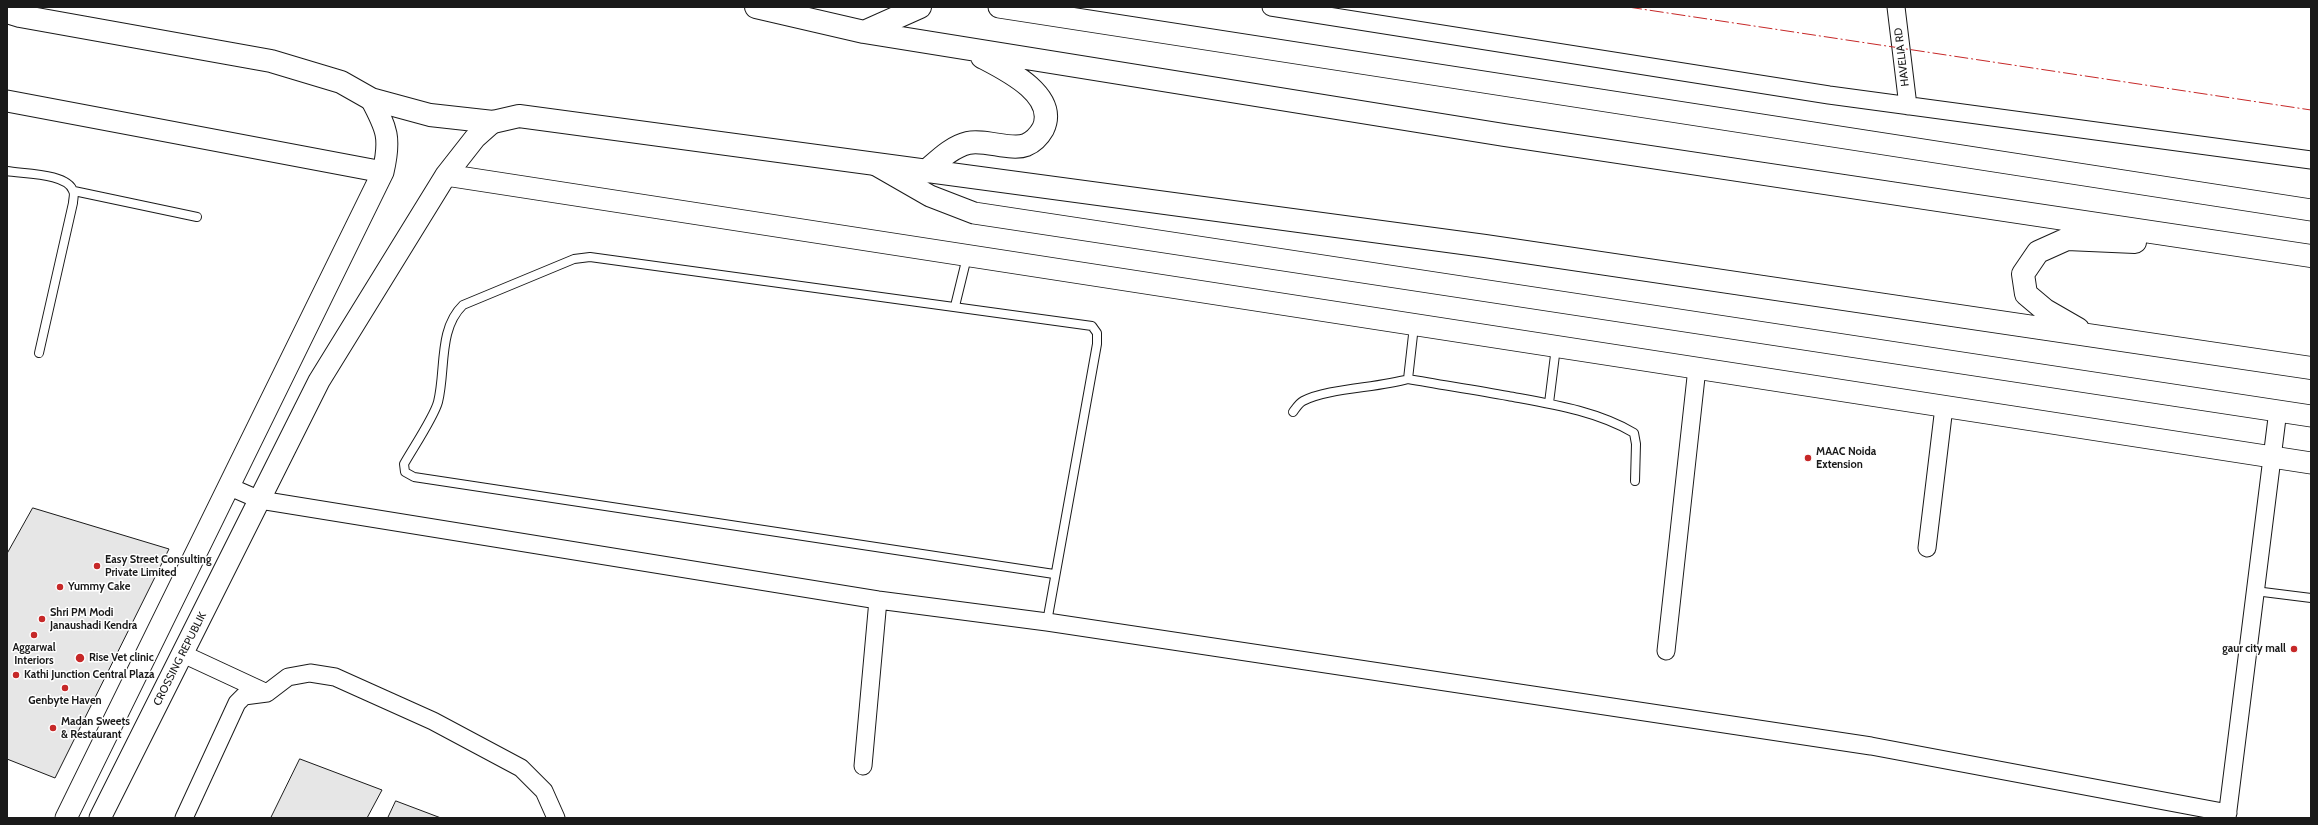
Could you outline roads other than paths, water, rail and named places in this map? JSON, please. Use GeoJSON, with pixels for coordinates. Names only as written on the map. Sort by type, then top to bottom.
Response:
{"type":"FeatureCollection","features":[{"type":"Feature","properties":{"kind":"main road"},"geometry":{"type":"LineString","coordinates":[[756,7],[864,32],[1504,135],[2311,256]]}},
{"type":"Feature","properties":{"kind":"main road"},"geometry":{"type":"LineString","coordinates":[[864,32],[920,7]]}},
{"type":"Feature","properties":{"kind":"main road"},"geometry":{"type":"LineString","coordinates":[[7,12],[20,16],[272,61],[341,82],[371,99],[430,115],[493,122],[519,116],[925,172],[1493,247],[2311,368]]}},
{"type":"Feature","properties":{"kind":"main road"},"geometry":{"type":"LineString","coordinates":[[925,172],[953,149],[969,142],[1025,146],[1039,136],[1047,121],[1045,107],[1030,86],[1014,74],[967,48]]}},
{"type":"Feature","properties":{"kind":"main road"},"geometry":{"type":"LineString","coordinates":[[2089,336],[2045,310],[2026,294],[2023,274],[2038,252],[2067,239],[2216,242]]}},
{"type":"Feature","properties":{"kind":"street"},"geometry":{"type":"LineString","coordinates":[[999,7],[2311,210]]}},
{"type":"Feature","properties":{"kind":"street"},"geometry":{"type":"LineString","coordinates":[[1271,7],[1314,10],[1908,106],[2311,160]]}},
{"type":"Feature","properties":{"kind":"street","name":"HAVELIA RD"},"geometry":{"type":"LineString","coordinates":[[1896,7],[1908,106]]}},
{"type":"Feature","properties":{"kind":"street"},"geometry":{"type":"LineString","coordinates":[[66,818],[230,487],[383,172],[388,152],[386,128],[371,99]]}},
{"type":"Feature","properties":{"kind":"street"},"geometry":{"type":"LineString","coordinates":[[7,101],[383,172]]}},
{"type":"Feature","properties":{"kind":"street","name":"CROSSING REPUBLIK"},"geometry":{"type":"LineString","coordinates":[[100,818],[319,381],[446,175],[475,138],[493,122]]}},
{"type":"Feature","properties":{"kind":"street"},"geometry":{"type":"LineString","coordinates":[[876,165],[930,196],[974,213],[2311,416]]}},
{"type":"Feature","properties":{"kind":"street"},"geometry":{"type":"LineString","coordinates":[[446,175],[2311,463]]}},
{"type":"Feature","properties":{"kind":"street"},"geometry":{"type":"LineString","coordinates":[[1666,651],[1697,368]]}},
{"type":"Feature","properties":{"kind":"street"},"geometry":{"type":"LineString","coordinates":[[1927,548],[1944,407]]}},
{"type":"Feature","properties":{"kind":"street"},"geometry":{"type":"LineString","coordinates":[[230,487],[260,500],[878,600],[1047,622],[1871,746],[2227,816],[2278,410]]}},
{"type":"Feature","properties":{"kind":"street"},"geometry":{"type":"LineString","coordinates":[[863,766],[878,600]]}},
{"type":"Feature","properties":{"kind":"street"},"geometry":{"type":"LineString","coordinates":[[183,654],[267,693]]}},
{"type":"Feature","properties":{"kind":"street"},"geometry":{"type":"LineString","coordinates":[[184,818],[237,703],[244,696],[267,693],[288,677],[310,673],[335,677],[434,721],[521,768],[544,791],[556,818]]}},
{"type":"Feature","properties":{"kind":"lane"},"geometry":{"type":"LineString","coordinates":[[7,172],[61,178],[74,191],[197,217]]}},
{"type":"Feature","properties":{"kind":"lane"},"geometry":{"type":"LineString","coordinates":[[40,352],[73,203],[74,191]]}},
{"type":"Feature","properties":{"kind":"lane"},"geometry":{"type":"LineString","coordinates":[[955,306],[967,256]]}},
{"type":"Feature","properties":{"kind":"lane"},"geometry":{"type":"LineString","coordinates":[[1047,622],[1054,574],[1097,333],[1092,326],[590,257],[574,259],[463,305],[456,311],[446,342],[438,403],[404,464],[404,472],[414,477],[1054,574]]}},
{"type":"Feature","properties":{"kind":"lane"},"geometry":{"type":"LineString","coordinates":[[1408,379],[1414,325]]}},
{"type":"Feature","properties":{"kind":"lane"},"geometry":{"type":"LineString","coordinates":[[1549,403],[1556,347]]}},
{"type":"Feature","properties":{"kind":"lane"},"geometry":{"type":"LineString","coordinates":[[1293,412],[1301,401],[1313,396],[1390,384],[1408,379],[1549,403],[1594,415],[1622,426],[1634,434],[1636,444],[1635,481]]}},
{"type":"Feature","properties":{"kind":"lane"},"geometry":{"type":"LineString","coordinates":[[2255,591],[2311,598]]}},
{"type":"Feature","properties":{"kind":"place","name":"MAAC Noida Extension"},"geometry":{"type":"Point","coordinates":[1808,458]}},
{"type":"Feature","properties":{"kind":"place","name":"Easy Street Consulting Private Limited"},"geometry":{"type":"Point","coordinates":[97,566]}},
{"type":"Feature","properties":{"kind":"place","name":"Yummy Cake"},"geometry":{"type":"Point","coordinates":[60,587]}},
{"type":"Feature","properties":{"kind":"place","name":"Shri PM Modi Janaushadi Kendra"},"geometry":{"type":"Point","coordinates":[42,619]}},
{"type":"Feature","properties":{"kind":"place","name":"Aggarwal Interiors"},"geometry":{"type":"Point","coordinates":[34,635]}},
{"type":"Feature","properties":{"kind":"place","name":"gaur city mall"},"geometry":{"type":"Point","coordinates":[2294,649]}},
{"type":"Feature","properties":{"kind":"place","name":"Rise Vet clinic"},"geometry":{"type":"Point","coordinates":[80,658]}},
{"type":"Feature","properties":{"kind":"place","name":"Kathi Junction Central Plaza"},"geometry":{"type":"Point","coordinates":[16,675]}},
{"type":"Feature","properties":{"kind":"place","name":"Genbyte Haven"},"geometry":{"type":"Point","coordinates":[65,688]}},
{"type":"Feature","properties":{"kind":"place","name":"Madan Sweets & Restaurant"},"geometry":{"type":"Point","coordinates":[53,728]}}]}
